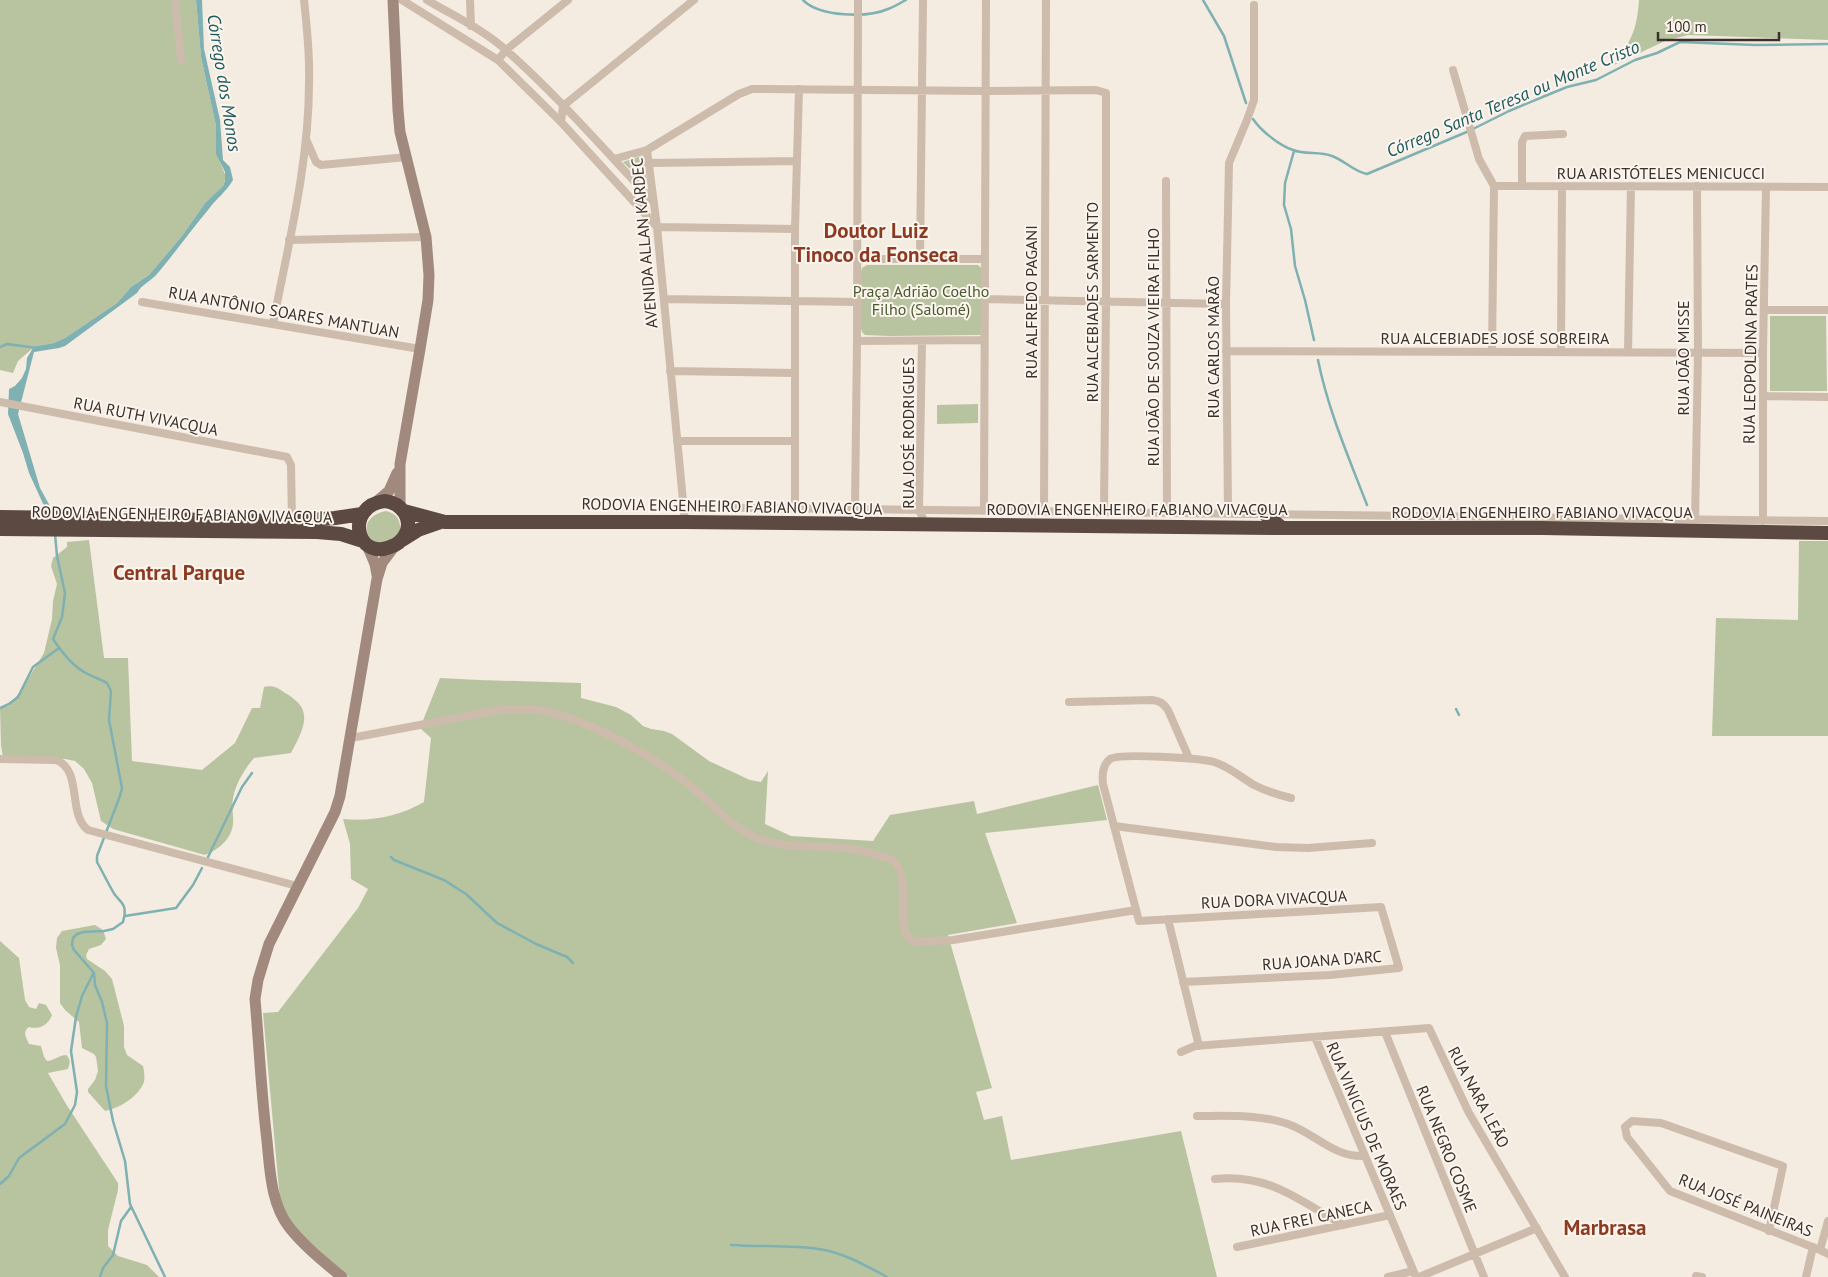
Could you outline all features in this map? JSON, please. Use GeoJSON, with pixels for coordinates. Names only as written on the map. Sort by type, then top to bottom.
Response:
{"type":"FeatureCollection","features":[{"type":"Feature","properties":{"kind":"highway"},"geometry":{"type":"LineString","coordinates":[[385,501],[402,509],[408,524],[407,530],[399,542],[384,549],[378,549],[365,543],[358,531],[362,514],[375,504],[385,501]]}},
{"type":"Feature","properties":{"kind":"highway","name":"RODOVIA ENGENHEIRO FABIANO VIVACQUA"},"geometry":{"type":"LineString","coordinates":[[402,509],[445,522]]}},
{"type":"Feature","properties":{"kind":"highway","name":"RODOVIA ENGENHEIRO FABIANO VIVACQUA"},"geometry":{"type":"LineString","coordinates":[[0,529],[41,524],[326,519],[362,514]]}},
{"type":"Feature","properties":{"kind":"highway"},"geometry":{"type":"LineString","coordinates":[[1266,514],[1282,528]]}},
{"type":"Feature","properties":{"kind":"highway","name":"RODOVIA ENGENHEIRO FABIANO VIVACQUA"},"geometry":{"type":"LineString","coordinates":[[0,517],[41,524]]}},
{"type":"Feature","properties":{"kind":"highway","name":"RODOVIA ENGENHEIRO FABIANO VIVACQUA"},"geometry":{"type":"LineString","coordinates":[[399,542],[427,526],[445,522],[685,522],[1282,528],[1470,522],[1695,525],[1828,532]]}},
{"type":"Feature","properties":{"kind":"highway","name":"RODOVIA ENGENHEIRO FABIANO VIVACQUA"},"geometry":{"type":"LineString","coordinates":[[67,524],[318,532],[341,534],[365,543]]}},
{"type":"Feature","properties":{"kind":"street"},"geometry":{"type":"LineString","coordinates":[[175,0],[181,60]]}},
{"type":"Feature","properties":{"kind":"street"},"geometry":{"type":"LineString","coordinates":[[273,324],[300,178],[305,138],[309,83],[304,0]]}},
{"type":"Feature","properties":{"kind":"street"},"geometry":{"type":"LineString","coordinates":[[375,504],[389,491],[400,464],[428,300],[430,275],[426,237],[400,132],[393,0]]}},
{"type":"Feature","properties":{"kind":"street"},"geometry":{"type":"LineString","coordinates":[[402,0],[498,60],[561,122],[657,227],[795,230]]}},
{"type":"Feature","properties":{"kind":"street"},"geometry":{"type":"LineString","coordinates":[[427,0],[471,26],[506,50],[563,106],[653,201]]}},
{"type":"Feature","properties":{"kind":"street"},"geometry":{"type":"LineString","coordinates":[[470,0],[471,26]]}},
{"type":"Feature","properties":{"kind":"street"},"geometry":{"type":"LineString","coordinates":[[498,60],[506,50],[568,0]]}},
{"type":"Feature","properties":{"kind":"street"},"geometry":{"type":"LineString","coordinates":[[561,122],[563,106],[694,0]]}},
{"type":"Feature","properties":{"kind":"street"},"geometry":{"type":"LineString","coordinates":[[850,0],[858,4]]}},
{"type":"Feature","properties":{"kind":"street"},"geometry":{"type":"LineString","coordinates":[[858,4],[863,0]]}},
{"type":"Feature","properties":{"kind":"street"},"geometry":{"type":"LineString","coordinates":[[920,259],[923,0]]}},
{"type":"Feature","properties":{"kind":"street"},"geometry":{"type":"LineString","coordinates":[[984,510],[986,0]]}},
{"type":"Feature","properties":{"kind":"street","name":"RUA ALFREDO PAGANI"},"geometry":{"type":"LineString","coordinates":[[1044,512],[1046,0]]}},
{"type":"Feature","properties":{"kind":"street"},"geometry":{"type":"LineString","coordinates":[[854,508],[857,341],[858,4]]}},
{"type":"Feature","properties":{"kind":"street","name":"RUA CARLOS MARÃO"},"geometry":{"type":"LineString","coordinates":[[1228,512],[1226,304],[1229,163],[1254,100],[1254,5]]}},
{"type":"Feature","properties":{"kind":"street"},"geometry":{"type":"LineString","coordinates":[[1453,70],[1483,169],[1494,186],[1492,351]]}},
{"type":"Feature","properties":{"kind":"street","name":"AVENIDA ALLAN KARDEC"},"geometry":{"type":"LineString","coordinates":[[685,522],[657,227],[647,150],[746,91],[757,89],[1096,90],[1106,93]]}},
{"type":"Feature","properties":{"kind":"street"},"geometry":{"type":"LineString","coordinates":[[795,508],[795,230],[799,89]]}},
{"type":"Feature","properties":{"kind":"street","name":"RUA ALCEBIADES SARMENTO"},"geometry":{"type":"LineString","coordinates":[[1104,511],[1106,93]]}},
{"type":"Feature","properties":{"kind":"street"},"geometry":{"type":"LineString","coordinates":[[1522,185],[1522,142],[1525,136],[1563,134]]}},
{"type":"Feature","properties":{"kind":"street"},"geometry":{"type":"LineString","coordinates":[[305,138],[316,162],[321,165],[407,157]]}},
{"type":"Feature","properties":{"kind":"street"},"geometry":{"type":"LineString","coordinates":[[584,147],[593,138]]}},
{"type":"Feature","properties":{"kind":"street"},"geometry":{"type":"LineString","coordinates":[[614,160],[647,150]]}},
{"type":"Feature","properties":{"kind":"street"},"geometry":{"type":"LineString","coordinates":[[649,163],[796,161]]}},
{"type":"Feature","properties":{"kind":"street","name":"RUA JOÃO DE SOUZA VIEIRA FILHO"},"geometry":{"type":"LineString","coordinates":[[1166,181],[1167,512]]}},
{"type":"Feature","properties":{"kind":"street","name":"RUA ARISTÓTELES MENICUCCI"},"geometry":{"type":"LineString","coordinates":[[1494,186],[1828,187]]}},
{"type":"Feature","properties":{"kind":"street"},"geometry":{"type":"LineString","coordinates":[[1561,351],[1562,186]]}},
{"type":"Feature","properties":{"kind":"street"},"geometry":{"type":"LineString","coordinates":[[1628,352],[1631,186]]}},
{"type":"Feature","properties":{"kind":"street","name":"RUA JOÃO MISSE"},"geometry":{"type":"LineString","coordinates":[[1695,525],[1698,353],[1697,186]]}},
{"type":"Feature","properties":{"kind":"street","name":"RUA LEOPOLDINA PRATES"},"geometry":{"type":"LineString","coordinates":[[1763,521],[1763,353],[1766,187]]}},
{"type":"Feature","properties":{"kind":"street"},"geometry":{"type":"LineString","coordinates":[[289,240],[426,237]]}},
{"type":"Feature","properties":{"kind":"street"},"geometry":{"type":"LineString","coordinates":[[857,259],[984,259]]}},
{"type":"Feature","properties":{"kind":"street"},"geometry":{"type":"LineString","coordinates":[[664,299],[857,302]]}},
{"type":"Feature","properties":{"kind":"street"},"geometry":{"type":"LineString","coordinates":[[984,299],[1226,304]]}},
{"type":"Feature","properties":{"kind":"street","name":"RUA ANTÔNIO SOARES MANTUAN"},"geometry":{"type":"LineString","coordinates":[[142,302],[420,349]]}},
{"type":"Feature","properties":{"kind":"street"},"geometry":{"type":"LineString","coordinates":[[1764,310],[1828,310]]}},
{"type":"Feature","properties":{"kind":"street"},"geometry":{"type":"LineString","coordinates":[[857,341],[984,340]]}},
{"type":"Feature","properties":{"kind":"street","name":"RUA JOSÉ RODRIGUES"},"geometry":{"type":"LineString","coordinates":[[922,341],[919,510],[926,525]]}},
{"type":"Feature","properties":{"kind":"street","name":"RUA ALCEBIADES JOSÉ SOBREIRA"},"geometry":{"type":"LineString","coordinates":[[1226,351],[1763,353]]}},
{"type":"Feature","properties":{"kind":"street"},"geometry":{"type":"LineString","coordinates":[[670,371],[795,373]]}},
{"type":"Feature","properties":{"kind":"street"},"geometry":{"type":"LineString","coordinates":[[1763,396],[1828,397]]}},
{"type":"Feature","properties":{"kind":"street","name":"RUA RUTH VIVACQUA"},"geometry":{"type":"LineString","coordinates":[[3,403],[287,457],[292,464],[292,520]]}},
{"type":"Feature","properties":{"kind":"street"},"geometry":{"type":"LineString","coordinates":[[677,441],[795,441]]}},
{"type":"Feature","properties":{"kind":"street"},"geometry":{"type":"LineString","coordinates":[[400,464],[402,509]]}},
{"type":"Feature","properties":{"kind":"street"},"geometry":{"type":"LineString","coordinates":[[683,507],[1044,512],[1228,512],[1470,522]]}},
{"type":"Feature","properties":{"kind":"street"},"geometry":{"type":"LineString","coordinates":[[1695,525],[1763,521],[1828,521]]}},
{"type":"Feature","properties":{"kind":"street"},"geometry":{"type":"LineString","coordinates":[[342,1277],[315,1254],[289,1227],[276,1201],[272,1185],[255,1000],[258,980],[269,944],[336,812],[351,738],[377,579],[382,563],[399,542]]}},
{"type":"Feature","properties":{"kind":"street"},"geometry":{"type":"LineString","coordinates":[[365,543],[375,564],[377,579]]}},
{"type":"Feature","properties":{"kind":"street"},"geometry":{"type":"LineString","coordinates":[[1068,702],[1159,701],[1168,710],[1189,758]]}},
{"type":"Feature","properties":{"kind":"street"},"geometry":{"type":"LineString","coordinates":[[351,738],[499,710],[521,709],[546,712],[575,720],[640,750],[688,784],[737,826],[756,838],[780,845],[843,848],[893,859],[902,877],[905,930],[909,940],[914,942],[953,940],[1136,910]]}},
{"type":"Feature","properties":{"kind":"street"},"geometry":{"type":"LineString","coordinates":[[1199,1046],[1168,919],[1139,921],[1102,777],[1105,764],[1109,760],[1121,757],[1189,758],[1215,763],[1273,794],[1291,798]]}},
{"type":"Feature","properties":{"kind":"street"},"geometry":{"type":"LineString","coordinates":[[0,759],[62,762],[69,772],[81,823],[88,830],[297,886]]}},
{"type":"Feature","properties":{"kind":"street"},"geometry":{"type":"LineString","coordinates":[[1114,826],[1276,847],[1308,848],[1372,843]]}},
{"type":"Feature","properties":{"kind":"street","name":"RUA DORA VIVACQUA"},"geometry":{"type":"LineString","coordinates":[[1168,919],[1381,907]]}},
{"type":"Feature","properties":{"kind":"street","name":"RUA JOANA D'ARC"},"geometry":{"type":"LineString","coordinates":[[1183,982],[1400,968],[1381,907]]}},
{"type":"Feature","properties":{"kind":"street","name":"RUA NARA LEÃO"},"geometry":{"type":"LineString","coordinates":[[1315,1037],[1429,1028],[1469,1113],[1565,1277]]}},
{"type":"Feature","properties":{"kind":"street","name":"RUA NEGRO COSME"},"geometry":{"type":"LineString","coordinates":[[1385,1032],[1484,1277]]}},
{"type":"Feature","properties":{"kind":"street","name":"RUA VINICIUS DE MORAES"},"geometry":{"type":"LineString","coordinates":[[1181,1052],[1188,1048],[1199,1046],[1315,1037],[1416,1275]]}},
{"type":"Feature","properties":{"kind":"street"},"geometry":{"type":"LineString","coordinates":[[1197,1116],[1253,1116],[1286,1123],[1340,1153],[1364,1156]]}},
{"type":"Feature","properties":{"kind":"street","name":"RUA JOSÉ PAINEIRAS"},"geometry":{"type":"LineString","coordinates":[[1769,1231],[1783,1166],[1661,1122],[1632,1121],[1625,1127],[1627,1137],[1670,1191],[1769,1231],[1816,1248],[1828,1254]]}},
{"type":"Feature","properties":{"kind":"street"},"geometry":{"type":"LineString","coordinates":[[1215,1179],[1233,1177],[1266,1182],[1344,1225]]}},
{"type":"Feature","properties":{"kind":"street","name":"RUA FREI CANECA"},"geometry":{"type":"LineString","coordinates":[[1237,1247],[1390,1215]]}},
{"type":"Feature","properties":{"kind":"street"},"geometry":{"type":"LineString","coordinates":[[1806,1277],[1828,1221]]}},
{"type":"Feature","properties":{"kind":"street"},"geometry":{"type":"LineString","coordinates":[[1388,1277],[1416,1275],[1537,1228]]}},
{"type":"Feature","properties":{"kind":"green space"},"geometry":{"type":"Polygon","coordinates":[[[0,0],[196,0],[201,57],[216,126],[216,146],[226,177],[223,186],[205,203],[182,236],[149,275],[131,287],[117,303],[65,338],[33,348],[18,361],[13,373],[0,370],[0,0]]]}},
{"type":"Feature","properties":{"kind":"green space"},"geometry":{"type":"Polygon","coordinates":[[[1639,0],[1828,0],[1828,40],[1688,35],[1665,41],[1614,65],[1632,35],[1637,19],[1639,0]]]}},
{"type":"Feature","properties":{"kind":"green space"},"geometry":{"type":"Polygon","coordinates":[[[644,155],[647,186],[623,162],[644,155]]]}},
{"type":"Feature","properties":{"kind":"green space","name":"Praça Adrião Coelho Filho (Salomé)"},"geometry":{"type":"Polygon","coordinates":[[[867,265],[978,265],[982,269],[981,335],[865,335],[860,325],[861,272],[862,268],[867,265]]]}},
{"type":"Feature","properties":{"kind":"green space"},"geometry":{"type":"Polygon","coordinates":[[[1770,316],[1826,316],[1827,391],[1770,391],[1770,316]]]}},
{"type":"Feature","properties":{"kind":"green space"},"geometry":{"type":"Polygon","coordinates":[[[978,404],[978,423],[937,424],[937,405],[978,404]]]}},
{"type":"Feature","properties":{"kind":"green space"},"geometry":{"type":"Polygon","coordinates":[[[386,511],[393,513],[397,518],[400,523],[400,530],[393,539],[375,543],[367,533],[367,524],[374,516],[386,511]]]}},
{"type":"Feature","properties":{"kind":"green space"},"geometry":{"type":"Polygon","coordinates":[[[89,540],[104,658],[128,658],[132,761],[202,770],[235,743],[252,708],[260,708],[264,687],[275,687],[289,695],[301,706],[304,712],[301,733],[291,753],[254,758],[247,767],[234,792],[233,825],[228,838],[213,851],[205,855],[113,829],[101,821],[92,783],[84,769],[75,761],[65,759],[3,758],[0,708],[9,706],[44,653],[52,619],[53,601],[57,584],[51,566],[53,558],[67,547],[67,542],[89,540]]]}},
{"type":"Feature","properties":{"kind":"green space"},"geometry":{"type":"Polygon","coordinates":[[[1799,541],[1828,541],[1828,736],[1712,736],[1716,618],[1798,620],[1799,541]]]}},
{"type":"Feature","properties":{"kind":"green space"},"geometry":{"type":"Polygon","coordinates":[[[440,678],[581,683],[581,698],[616,707],[631,715],[643,726],[672,734],[709,761],[750,780],[761,782],[768,771],[765,824],[791,836],[873,841],[890,815],[974,801],[977,814],[1098,785],[1107,820],[985,833],[1017,923],[948,935],[992,1088],[976,1092],[984,1120],[1002,1116],[1011,1160],[1181,1131],[1217,1277],[349,1277],[293,1227],[280,1200],[263,1013],[278,1012],[358,908],[368,889],[351,879],[350,844],[343,819],[364,820],[385,817],[405,811],[424,802],[431,738],[420,728],[440,678]]]}},
{"type":"Feature","properties":{"kind":"green space"},"geometry":{"type":"Polygon","coordinates":[[[95,925],[103,930],[106,939],[101,945],[89,949],[86,955],[87,959],[105,971],[112,979],[124,1026],[124,1047],[127,1055],[143,1066],[144,1076],[144,1082],[133,1097],[117,1107],[105,1111],[88,1092],[98,1071],[96,1057],[82,1048],[79,1022],[60,1003],[60,965],[56,948],[57,938],[62,931],[95,925]]]}},
{"type":"Feature","properties":{"kind":"green space"},"geometry":{"type":"Polygon","coordinates":[[[0,941],[19,958],[25,1000],[29,1007],[36,1009],[39,1003],[46,1005],[52,1015],[43,1026],[37,1028],[29,1027],[27,1029],[25,1035],[29,1044],[41,1046],[47,1061],[63,1055],[69,1058],[68,1069],[48,1073],[118,1183],[108,1230],[108,1246],[118,1256],[147,1265],[159,1277],[0,1277],[0,941]]]}},
{"type":"Feature","properties":{"kind":"water"},"geometry":{"type":"Polygon","coordinates":[[[196,0],[202,0],[204,49],[220,120],[223,160],[230,167],[233,180],[157,274],[141,287],[137,293],[65,346],[34,352],[18,414],[40,488],[51,508],[45,508],[29,473],[8,414],[9,389],[15,386],[22,378],[26,369],[27,358],[33,348],[65,338],[117,303],[131,287],[149,275],[182,236],[205,203],[223,186],[225,181],[225,172],[216,154],[216,126],[201,57],[196,0]]]}},
{"type":"Feature","properties":{"kind":"waterway","name":"Córrego Santa Teresa ou Monte Cristo"},"geometry":{"type":"LineString","coordinates":[[803,0],[821,10],[856,15],[879,12],[906,0]]}},
{"type":"Feature","properties":{"kind":"waterway","name":"Córrego Santa Teresa ou Monte Cristo"},"geometry":{"type":"LineString","coordinates":[[1203,0],[1224,36],[1246,103]]}},
{"type":"Feature","properties":{"kind":"waterway","name":"Córrego Santa Teresa ou Monte Cristo"},"geometry":{"type":"LineString","coordinates":[[1253,119],[1265,133],[1288,148],[1307,153],[1332,156],[1367,174],[1469,131],[1509,111],[1567,87],[1596,80],[1635,60],[1657,53],[1680,42],[1755,45],[1828,44]]}},
{"type":"Feature","properties":{"kind":"waterway"},"geometry":{"type":"LineString","coordinates":[[1294,151],[1285,183],[1284,205],[1291,229],[1295,266],[1314,340]]}},
{"type":"Feature","properties":{"kind":"waterway"},"geometry":{"type":"LineString","coordinates":[[0,347],[7,344],[37,348]]}},
{"type":"Feature","properties":{"kind":"waterway"},"geometry":{"type":"LineString","coordinates":[[1318,360],[1333,415],[1367,505]]}},
{"type":"Feature","properties":{"kind":"waterway","name":"Córrego dos Monos"},"geometry":{"type":"LineString","coordinates":[[55,534],[57,556],[65,593],[62,617],[53,639],[76,666],[107,683],[111,691],[109,720],[122,788],[97,856],[97,862],[114,894],[124,906],[123,922],[113,929],[77,934],[73,938],[72,945],[74,950],[94,973],[95,985],[102,1002],[107,1023],[106,1086],[113,1121],[125,1161],[130,1204],[165,1277]]}},
{"type":"Feature","properties":{"kind":"waterway"},"geometry":{"type":"LineString","coordinates":[[0,708],[18,697],[33,667],[59,648]]}},
{"type":"Feature","properties":{"kind":"waterway"},"geometry":{"type":"LineString","coordinates":[[1456,709],[1459,715]]}},
{"type":"Feature","properties":{"kind":"waterway"},"geometry":{"type":"LineString","coordinates":[[208,857],[242,787],[252,773]]}},
{"type":"Feature","properties":{"kind":"waterway"},"geometry":{"type":"LineString","coordinates":[[391,857],[394,860],[444,880],[466,894],[497,923],[536,944],[567,957],[573,963]]}},
{"type":"Feature","properties":{"kind":"waterway"},"geometry":{"type":"LineString","coordinates":[[125,916],[176,908],[193,885],[202,868]]}},
{"type":"Feature","properties":{"kind":"waterway"},"geometry":{"type":"LineString","coordinates":[[0,1184],[9,1176],[19,1158],[65,1124],[75,1105],[77,1092],[71,1051],[76,1017],[82,996],[93,974]]}},
{"type":"Feature","properties":{"kind":"waterway"},"geometry":{"type":"LineString","coordinates":[[100,1277],[103,1268],[113,1255],[121,1221],[131,1207]]}},
{"type":"Feature","properties":{"kind":"waterway"},"geometry":{"type":"LineString","coordinates":[[731,1245],[818,1249],[836,1253],[887,1277]]}},
{"type":"Feature","properties":{"kind":"district","name":"Doutor Luiz Tinoco da Fonseca"},"geometry":{"type":"Point","coordinates":[876,243]}},
{"type":"Feature","properties":{"kind":"district","name":"Central Parque"},"geometry":{"type":"Point","coordinates":[179,573]}},
{"type":"Feature","properties":{"kind":"district","name":"Marbrasa"},"geometry":{"type":"Point","coordinates":[1605,1228]}}]}
